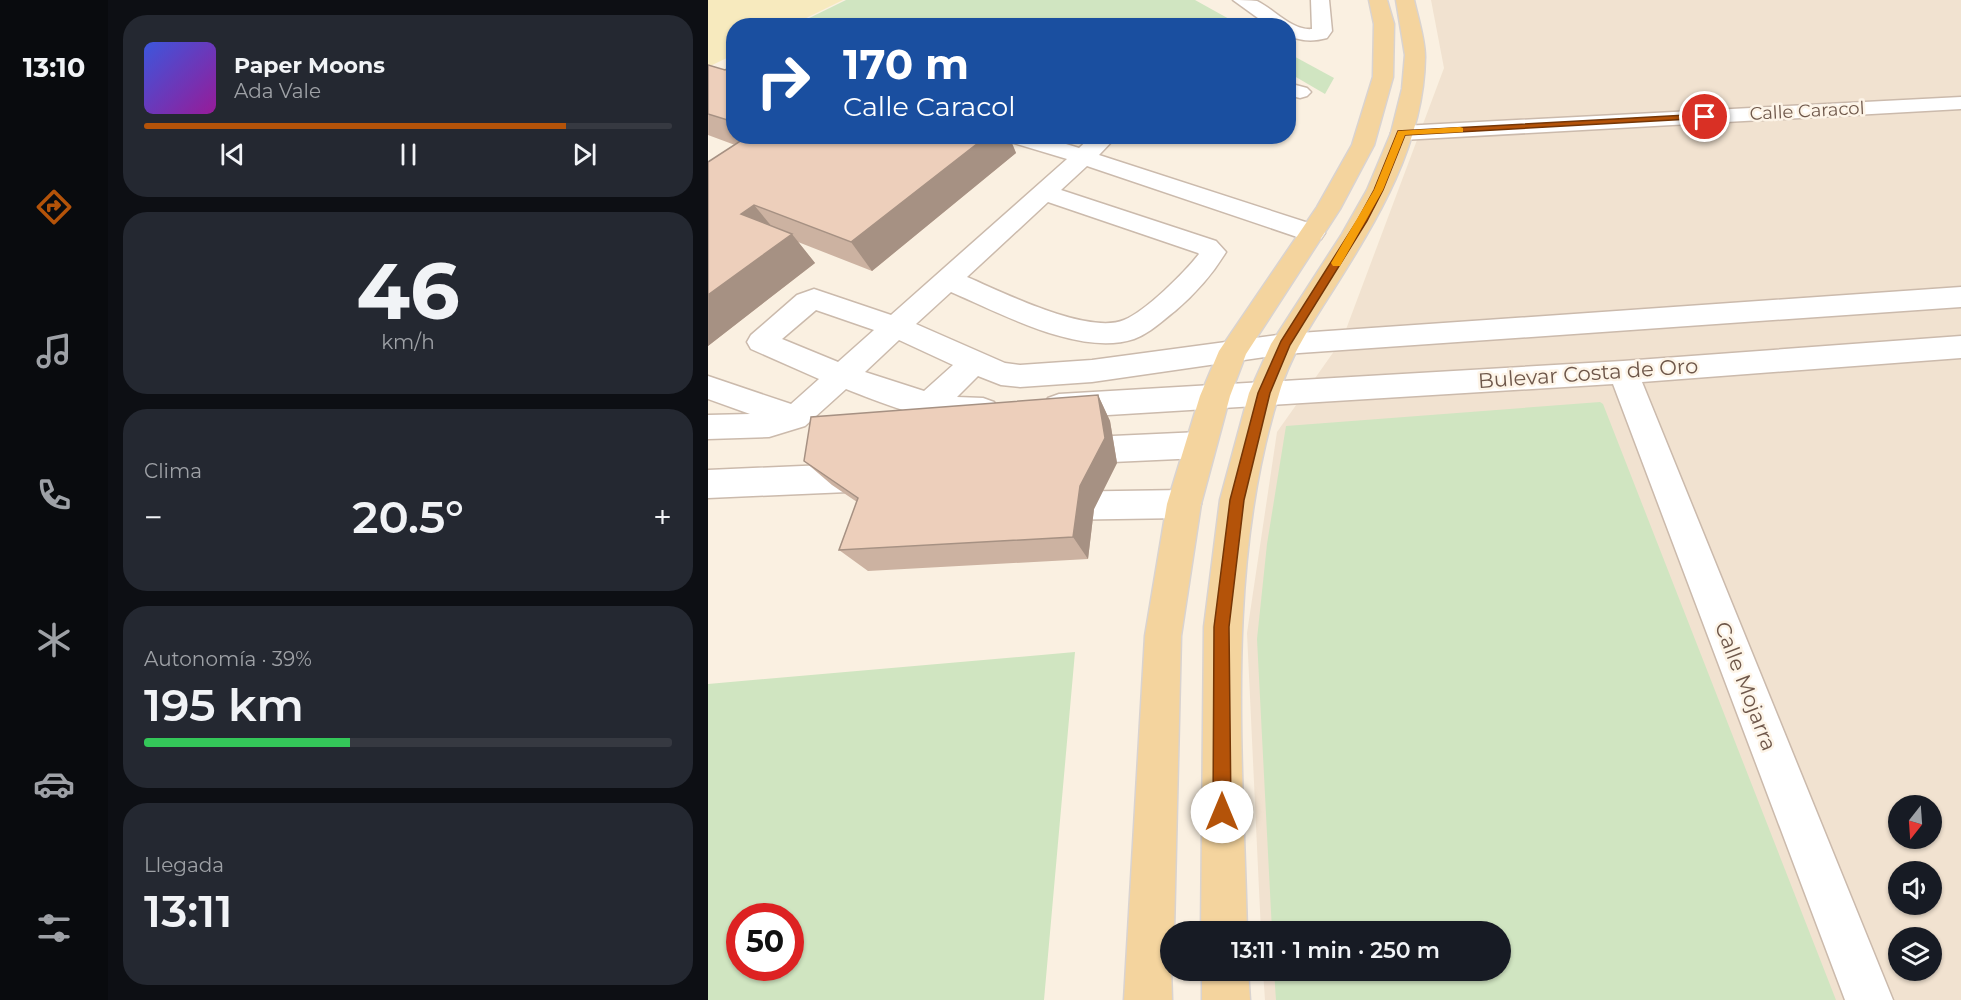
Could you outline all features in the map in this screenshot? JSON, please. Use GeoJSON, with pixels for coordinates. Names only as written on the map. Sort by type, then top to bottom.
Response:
{"type":"FeatureCollection","features":[{"type":"Feature","properties":{"kind":"main road"},"geometry":{"type":"LineString","coordinates":[[1148,1000],[1163,636],[1184,504],[1215,396],[1233,351],[1312,233],[1363,145],[1383,77],[1384,24],[1378,0]]}},
{"type":"Feature","properties":{"kind":"main road"},"geometry":{"type":"LineString","coordinates":[[1224,921],[1222,627],[1237,500],[1264,393],[1285,344],[1354,236],[1378,190],[1402,133],[1412,89],[1415,55],[1405,0]]}},
{"type":"Feature","properties":{"kind":"main road"},"geometry":{"type":"LineString","coordinates":[[1225,981],[1226,1000]]}},
{"type":"Feature","properties":{"kind":"street"},"geometry":{"type":"LineString","coordinates":[[1242,0],[1270,18]]}},
{"type":"Feature","properties":{"kind":"street"},"geometry":{"type":"LineString","coordinates":[[1296,32],[1305,36],[1320,34],[1320,0]]}},
{"type":"Feature","properties":{"kind":"street","name":"Calle Caracol"},"geometry":{"type":"LineString","coordinates":[[1402,133],[1961,103]]}},
{"type":"Feature","properties":{"kind":"street"},"geometry":{"type":"LineString","coordinates":[[1040,144],[1312,233]]}},
{"type":"Feature","properties":{"kind":"street"},"geometry":{"type":"LineString","coordinates":[[708,427],[771,424],[795,417],[898,328],[1098,144]]}},
{"type":"Feature","properties":{"kind":"street"},"geometry":{"type":"LineString","coordinates":[[948,280],[1048,321],[1102,334],[1124,331],[1144,322],[1175,295],[1213,252],[1207,247],[1044,193]]}},
{"type":"Feature","properties":{"kind":"street"},"geometry":{"type":"LineString","coordinates":[[898,328],[1001,374],[1020,376],[1092,371],[1285,344],[1961,297]]}},
{"type":"Feature","properties":{"kind":"street","name":"Bulevar Costa de Oro"},"geometry":{"type":"LineString","coordinates":[[898,328],[814,299],[807,302],[761,342],[844,376],[929,405],[966,410],[1958,351]]}},
{"type":"Feature","properties":{"kind":"street"},"geometry":{"type":"LineString","coordinates":[[1759,311],[1790,360]]}},
{"type":"Feature","properties":{"kind":"street"},"geometry":{"type":"LineString","coordinates":[[929,405],[975,361]]}},
{"type":"Feature","properties":{"kind":"street","name":"Calle Mojarra"},"geometry":{"type":"LineString","coordinates":[[1623,372],[1869,1000]]}},
{"type":"Feature","properties":{"kind":"street"},"geometry":{"type":"LineString","coordinates":[[708,387],[795,417]]}},
{"type":"Feature","properties":{"kind":"street"},"geometry":{"type":"LineString","coordinates":[[1042,453],[1200,445]]}},
{"type":"Feature","properties":{"kind":"street"},"geometry":{"type":"LineString","coordinates":[[708,484],[869,478],[903,465]]}},
{"type":"Feature","properties":{"kind":"street"},"geometry":{"type":"LineString","coordinates":[[869,478],[885,495],[894,499]]}},
{"type":"Feature","properties":{"kind":"street"},"geometry":{"type":"LineString","coordinates":[[1024,505],[1184,504]]}},
{"type":"Feature","properties":{"kind":"shaded area"},"geometry":{"type":"Polygon","coordinates":[[[1431,0],[1961,0],[1961,1000],[1265,1000],[1264,981],[1511,981],[1511,921],[1260,921],[1247,633],[1277,432],[1342,340],[1444,68],[1431,0]]]}},
{"type":"Feature","properties":{"kind":"green space"},"geometry":{"type":"Polygon","coordinates":[[[846,0],[1195,0],[1227,18],[809,18],[846,0]]]}},
{"type":"Feature","properties":{"kind":"green space"},"geometry":{"type":"Polygon","coordinates":[[[1296,57],[1334,78],[1325,94],[1296,77],[1296,57]]]}},
{"type":"Feature","properties":{"kind":"green space"},"geometry":{"type":"Polygon","coordinates":[[[1600,402],[1603,404],[1836,1000],[1276,1000],[1275,981],[1511,981],[1511,921],[1271,921],[1257,639],[1267,544],[1286,426],[1600,402]]]}},
{"type":"Feature","properties":{"kind":"green space"},"geometry":{"type":"Polygon","coordinates":[[[1075,652],[1044,1000],[708,1000],[708,684],[1075,652]]]}},
{"type":"Feature","properties":{"kind":"sand"},"geometry":{"type":"Polygon","coordinates":[[[708,0],[843,0],[806,18],[726,18],[726,58],[708,67],[708,0]]]}},
{"type":"Feature","properties":{"kind":"building"},"geometry":{"type":"Polygon","coordinates":[[[708,65],[726,69],[726,120],[708,114],[708,65]]]}},
{"type":"Feature","properties":{"kind":"building"},"geometry":{"type":"Polygon","coordinates":[[[736,144],[977,144],[851,242],[754,205],[741,214],[792,234],[708,295],[708,162],[736,144]]]}},
{"type":"Feature","properties":{"kind":"building"},"geometry":{"type":"Polygon","coordinates":[[[1098,395],[1105,438],[1080,486],[1073,537],[839,550],[858,498],[804,461],[811,417],[1098,395]]]}},
{"type":"Feature","properties":{"kind":"slow traffic"},"geometry":{"type":"LineString","coordinates":[[1337,263],[1378,190],[1402,133],[1460,130]]}},
{"type":"Feature","properties":{"kind":"route"},"geometry":{"type":"LineString","coordinates":[[1222,812],[1222,627],[1237,500],[1264,393],[1285,344],[1362,221],[1402,133],[1705,117]]}}]}
